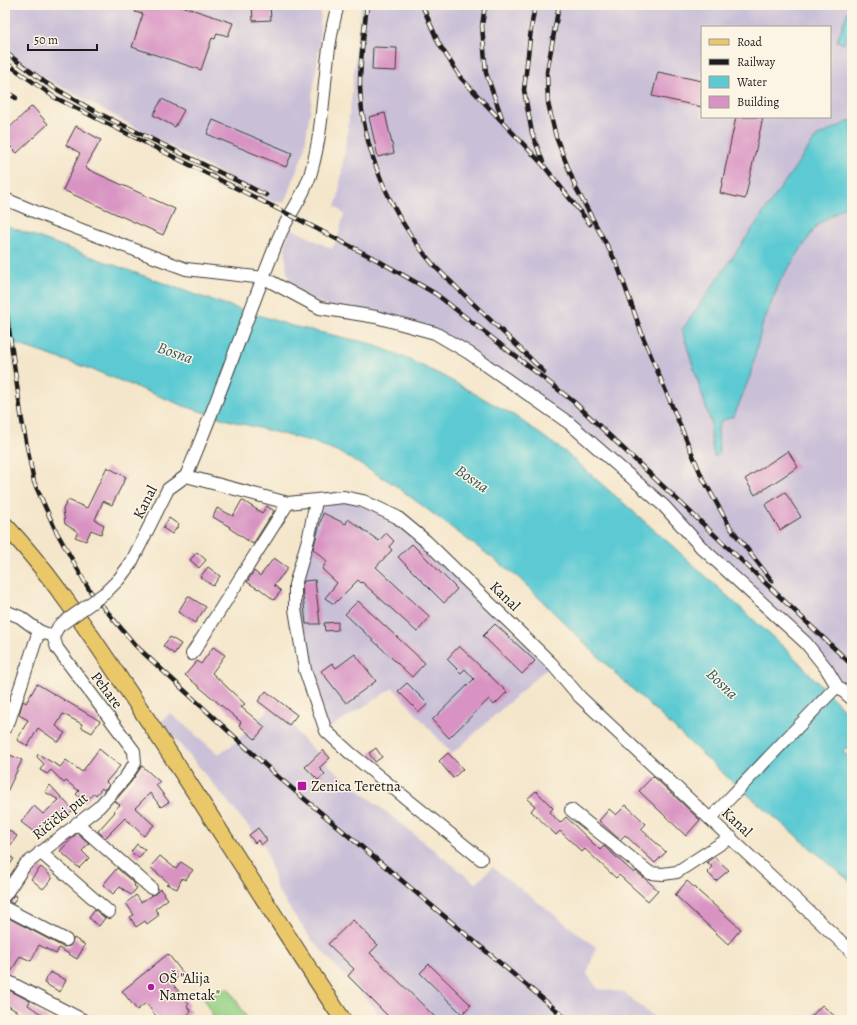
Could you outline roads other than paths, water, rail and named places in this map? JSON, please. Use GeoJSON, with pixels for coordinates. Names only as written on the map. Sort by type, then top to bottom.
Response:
{"type":"FeatureCollection","features":[{"type":"Feature","properties":{"kind":"main road"},"geometry":{"type":"LineString","coordinates":[[5,525],[31,554],[77,616],[157,733],[343,1020]]}},
{"type":"Feature","properties":{"kind":"street"},"geometry":{"type":"LineString","coordinates":[[186,476],[280,235],[311,173],[320,130],[328,57],[334,19],[338,5]]}},
{"type":"Feature","properties":{"kind":"street"},"geometry":{"type":"LineString","coordinates":[[5,199],[55,220],[186,269],[264,278],[320,308],[376,317],[436,333],[469,353],[569,423],[664,506],[701,547],[806,643],[826,668],[834,688],[852,699]]}},
{"type":"Feature","properties":{"kind":"street","name":"Kanal"},"geometry":{"type":"LineString","coordinates":[[56,631],[104,593],[119,579],[131,563],[168,490],[186,476],[288,502],[316,501],[344,497],[363,501],[397,517],[426,541],[545,657],[580,697],[852,952]]}},
{"type":"Feature","properties":{"kind":"street"},"geometry":{"type":"LineString","coordinates":[[316,501],[309,536],[295,585],[296,609],[305,670],[326,731],[481,859]]}},
{"type":"Feature","properties":{"kind":"street"},"geometry":{"type":"LineString","coordinates":[[192,654],[288,502]]}},
{"type":"Feature","properties":{"kind":"street"},"geometry":{"type":"LineString","coordinates":[[5,611],[20,617],[39,631],[56,631]]}},
{"type":"Feature","properties":{"kind":"street"},"geometry":{"type":"LineString","coordinates":[[6,723],[39,631]]}},
{"type":"Feature","properties":{"kind":"street","name":"Pehare"},"geometry":{"type":"LineString","coordinates":[[56,631],[54,643],[63,658],[134,751],[135,763]]}},
{"type":"Feature","properties":{"kind":"street"},"geometry":{"type":"LineString","coordinates":[[710,819],[834,688]]}},
{"type":"Feature","properties":{"kind":"street","name":"Ričički put"},"geometry":{"type":"LineString","coordinates":[[5,895],[25,865],[99,806],[125,778],[135,763]]}},
{"type":"Feature","properties":{"kind":"street"},"geometry":{"type":"LineString","coordinates":[[571,810],[650,873],[663,874],[677,872],[731,837]]}},
{"type":"Feature","properties":{"kind":"street"},"geometry":{"type":"LineString","coordinates":[[77,823],[151,888]]}},
{"type":"Feature","properties":{"kind":"street"},"geometry":{"type":"LineString","coordinates":[[40,852],[109,912]]}},
{"type":"Feature","properties":{"kind":"street"},"geometry":{"type":"LineString","coordinates":[[5,908],[66,940]]}},
{"type":"Feature","properties":{"kind":"street"},"geometry":{"type":"LineString","coordinates":[[5,980],[83,1020]]}},
{"type":"Feature","properties":{"kind":"water"},"geometry":{"type":"Polygon","coordinates":[[[850,5],[852,5],[852,22],[844,44],[837,41],[850,5]]]}},
{"type":"Feature","properties":{"kind":"water"},"geometry":{"type":"Polygon","coordinates":[[[852,120],[852,202],[817,225],[781,279],[762,326],[750,376],[734,416],[721,421],[718,428],[719,454],[714,457],[710,432],[711,423],[682,330],[816,137],[852,120]]]}},
{"type":"Feature","properties":{"kind":"water","name":"Bosna"},"geometry":{"type":"Polygon","coordinates":[[[5,225],[196,295],[292,326],[368,343],[404,357],[443,376],[515,416],[565,452],[668,542],[790,653],[852,718],[852,751],[846,749],[843,752],[852,759],[852,883],[727,777],[616,674],[519,578],[392,483],[337,451],[310,441],[231,421],[184,406],[96,371],[5,340],[5,225]]]}},
{"type":"Feature","properties":{"kind":"railway"},"geometry":{"type":"LineString","coordinates":[[367,5],[360,76],[362,110],[366,133],[373,157],[391,202],[403,224],[434,266],[544,372]]}},
{"type":"Feature","properties":{"kind":"railway"},"geometry":{"type":"LineString","coordinates":[[422,5],[439,44],[461,78],[544,166],[590,224]]}},
{"type":"Feature","properties":{"kind":"railway"},"geometry":{"type":"LineString","coordinates":[[485,5],[482,26],[486,73],[502,118]]}},
{"type":"Feature","properties":{"kind":"railway"},"geometry":{"type":"LineString","coordinates":[[535,5],[524,90],[532,133],[543,162]]}},
{"type":"Feature","properties":{"kind":"railway"},"geometry":{"type":"LineString","coordinates":[[559,5],[547,72],[548,103],[556,137],[576,188],[617,264],[643,337],[702,477],[730,527],[772,581]]}},
{"type":"Feature","properties":{"kind":"railway"},"geometry":{"type":"LineString","coordinates":[[5,52],[46,83],[94,111],[266,195]]}},
{"type":"Feature","properties":{"kind":"railway"},"geometry":{"type":"LineString","coordinates":[[5,62],[54,97],[298,219],[377,260],[436,294],[574,402],[852,665]]}},
{"type":"Feature","properties":{"kind":"railway"},"geometry":{"type":"LineString","coordinates":[[5,91],[16,98]]}},
{"type":"Feature","properties":{"kind":"railway"},"geometry":{"type":"LineString","coordinates":[[5,123],[8,126]]}},
{"type":"Feature","properties":{"kind":"railway"},"geometry":{"type":"LineString","coordinates":[[5,301],[22,421],[34,482],[56,531],[90,591],[135,645],[276,775],[568,1020]]}},
{"type":"Feature","properties":{"kind":"place","name":"Zenica Teretna"},"geometry":{"type":"Point","coordinates":[302,786]}},
{"type":"Feature","properties":{"kind":"place","name":"OŠ \"Alija Nametak\""},"geometry":{"type":"Point","coordinates":[151,987]}}]}
